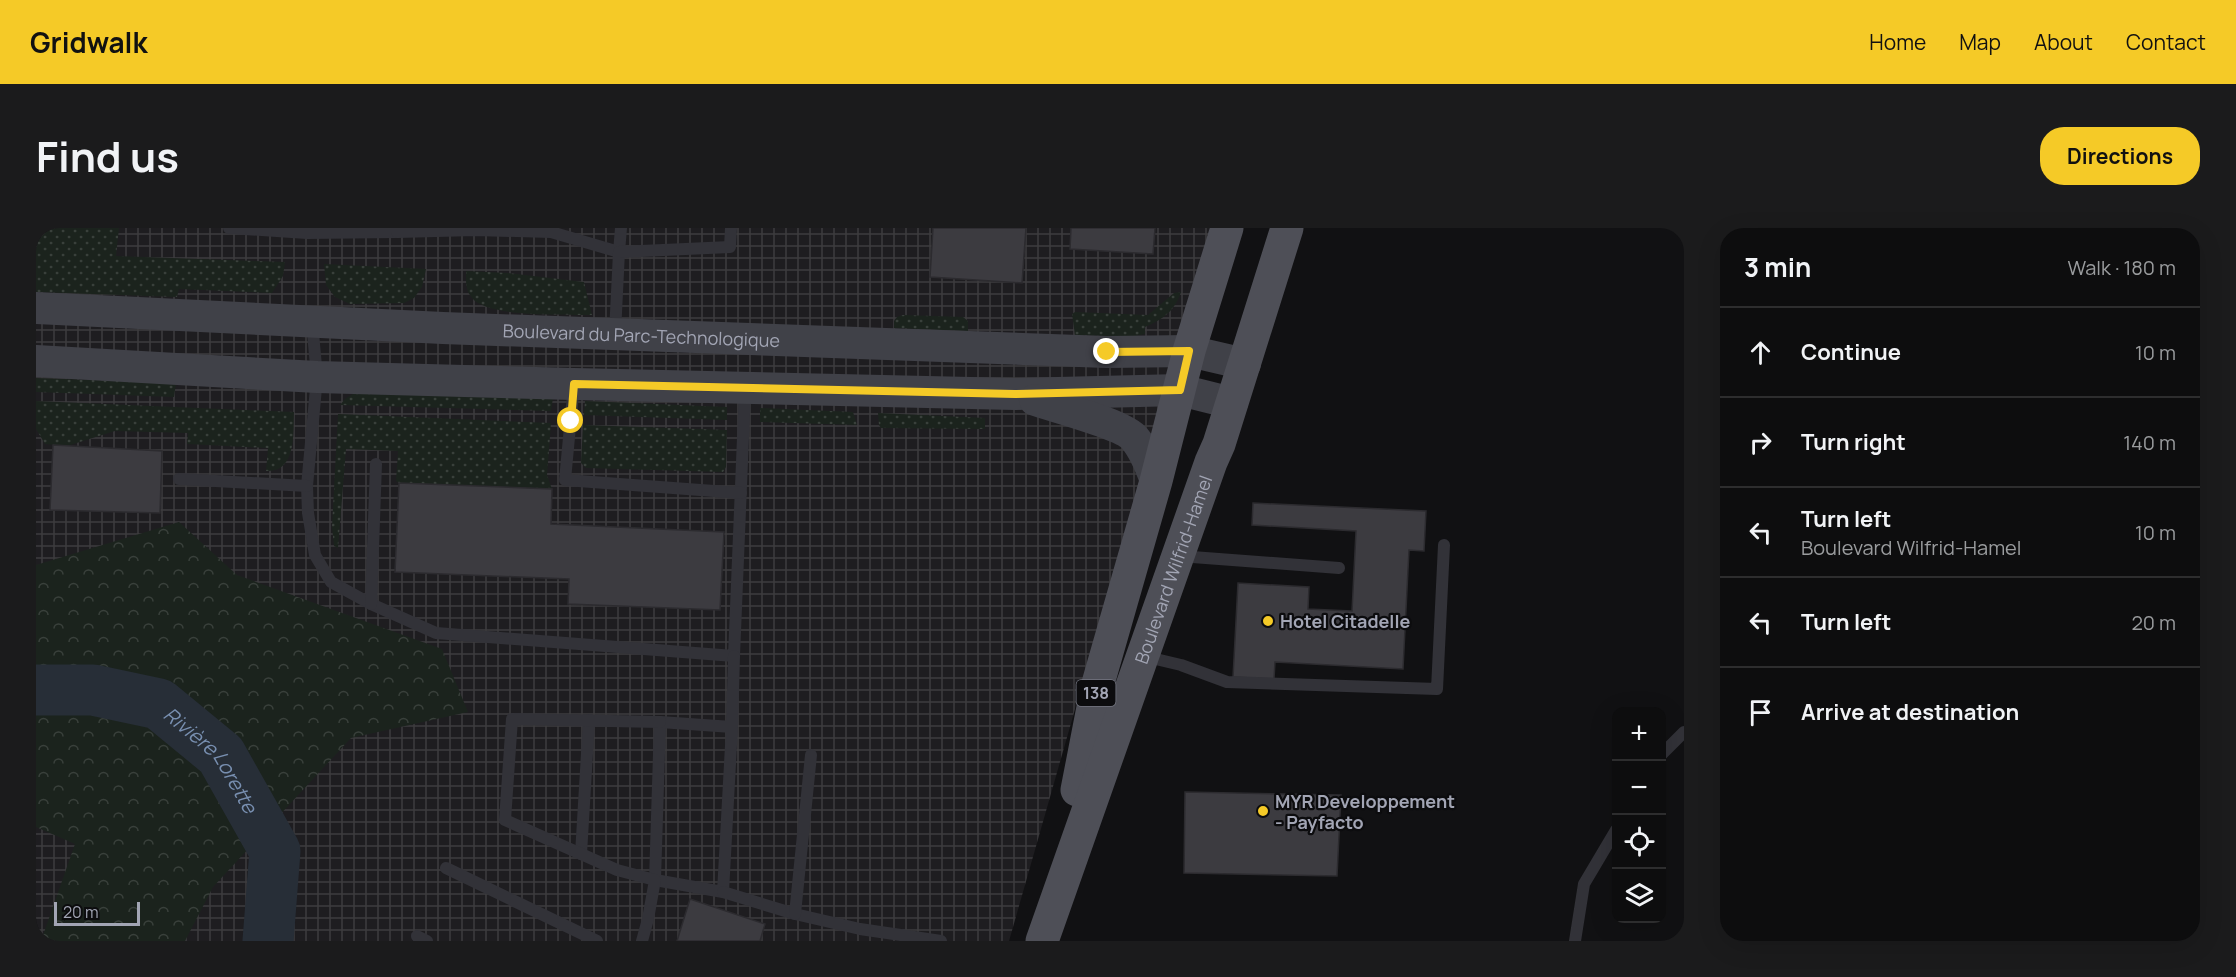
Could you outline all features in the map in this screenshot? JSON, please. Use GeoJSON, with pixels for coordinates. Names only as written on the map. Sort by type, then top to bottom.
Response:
{"type":"FeatureCollection","features":[{"type":"Feature","properties":{"kind":"main road","name":"Boulevard Wilfrid-Hamel"},"geometry":{"type":"LineString","coordinates":[[1052,909],[1097,687],[1156,481],[1189,351],[1227,228]]}},
{"type":"Feature","properties":{"kind":"main road","name":"Boulevard Wilfrid-Hamel"},"geometry":{"type":"LineString","coordinates":[[1042,941],[1232,402],[1287,228]]}},
{"type":"Feature","properties":{"kind":"main road","name":"Boulevard du Parc-Technologique"},"geometry":{"type":"LineString","coordinates":[[36,308],[443,328],[1107,352],[1189,351],[1245,364]]}},
{"type":"Feature","properties":{"kind":"main road"},"geometry":{"type":"LineString","coordinates":[[36,361],[317,377],[574,384],[1015,394],[1180,390],[1232,402]]}},
{"type":"Feature","properties":{"kind":"main road"},"geometry":{"type":"LineString","coordinates":[[1015,394],[1102,422],[1134,437],[1149,462],[1156,481]]}},
{"type":"Feature","properties":{"kind":"lane"},"geometry":{"type":"LineString","coordinates":[[229,228],[307,233],[397,230],[552,230],[619,252],[730,247],[731,228]]}},
{"type":"Feature","properties":{"kind":"lane"},"geometry":{"type":"LineString","coordinates":[[615,334],[621,228]]}},
{"type":"Feature","properties":{"kind":"lane"},"geometry":{"type":"LineString","coordinates":[[312,321],[317,377],[308,513],[315,555],[330,582],[371,604],[436,633],[734,656]]}},
{"type":"Feature","properties":{"kind":"lane"},"geometry":{"type":"LineString","coordinates":[[574,384],[565,480],[741,493]]}},
{"type":"Feature","properties":{"kind":"lane"},"geometry":{"type":"LineString","coordinates":[[723,892],[745,388]]}},
{"type":"Feature","properties":{"kind":"lane"},"geometry":{"type":"LineString","coordinates":[[371,604],[376,464]]}},
{"type":"Feature","properties":{"kind":"lane"},"geometry":{"type":"LineString","coordinates":[[178,479],[308,486]]}},
{"type":"Feature","properties":{"kind":"lane"},"geometry":{"type":"LineString","coordinates":[[1142,656],[1181,665],[1227,682],[1437,689],[1444,545]]}},
{"type":"Feature","properties":{"kind":"lane"},"geometry":{"type":"LineString","coordinates":[[1178,556],[1339,568]]}},
{"type":"Feature","properties":{"kind":"lane"},"geometry":{"type":"LineString","coordinates":[[732,727],[660,722],[512,719],[505,820],[617,870],[655,880],[723,892],[795,914],[860,929],[941,941]]}},
{"type":"Feature","properties":{"kind":"lane"},"geometry":{"type":"LineString","coordinates":[[581,854],[589,720]]}},
{"type":"Feature","properties":{"kind":"lane"},"geometry":{"type":"LineString","coordinates":[[642,941],[655,880],[660,722]]}},
{"type":"Feature","properties":{"kind":"lane"},"geometry":{"type":"LineString","coordinates":[[1666,750],[1684,732]]}},
{"type":"Feature","properties":{"kind":"lane"},"geometry":{"type":"LineString","coordinates":[[795,914],[811,755]]}},
{"type":"Feature","properties":{"kind":"lane"},"geometry":{"type":"LineString","coordinates":[[1575,941],[1584,884],[1612,838]]}},
{"type":"Feature","properties":{"kind":"lane"},"geometry":{"type":"LineString","coordinates":[[446,868],[597,941]]}},
{"type":"Feature","properties":{"kind":"shaded area"},"geometry":{"type":"Polygon","coordinates":[[[36,228],[1212,228],[1009,941],[36,941],[36,228]]]}},
{"type":"Feature","properties":{"kind":"green space"},"geometry":{"type":"Polygon","coordinates":[[[36,228],[119,228],[116,256],[285,262],[283,276],[272,293],[179,289],[177,297],[36,292],[36,228]]]}},
{"type":"Feature","properties":{"kind":"green space"},"geometry":{"type":"Polygon","coordinates":[[[324,264],[426,269],[422,287],[414,298],[404,303],[350,304],[335,297],[326,285],[324,264]]]}},
{"type":"Feature","properties":{"kind":"green space"},"geometry":{"type":"Polygon","coordinates":[[[466,271],[508,273],[584,282],[592,315],[528,314],[494,309],[472,298],[466,285],[466,271]]]}},
{"type":"Feature","properties":{"kind":"green space"},"geometry":{"type":"Polygon","coordinates":[[[1181,292],[1176,304],[1168,313],[1145,327],[1145,334],[1131,337],[1075,335],[1072,314],[1075,312],[1148,315],[1174,293],[1181,292]]]}},
{"type":"Feature","properties":{"kind":"green space"},"geometry":{"type":"Polygon","coordinates":[[[903,315],[963,317],[968,321],[968,331],[894,328],[894,321],[903,315]]]}},
{"type":"Feature","properties":{"kind":"green space"},"geometry":{"type":"Polygon","coordinates":[[[36,378],[176,383],[174,397],[36,392],[36,378]]]}},
{"type":"Feature","properties":{"kind":"green space"},"geometry":{"type":"Polygon","coordinates":[[[359,390],[553,398],[551,411],[340,405],[359,390]]]}},
{"type":"Feature","properties":{"kind":"green space"},"geometry":{"type":"Polygon","coordinates":[[[36,401],[294,412],[293,440],[288,458],[283,465],[276,470],[266,471],[268,448],[187,444],[188,433],[115,431],[67,446],[45,444],[36,429],[36,401]]]}},
{"type":"Feature","properties":{"kind":"green space"},"geometry":{"type":"Polygon","coordinates":[[[585,401],[727,407],[727,420],[584,415],[585,401]]]}},
{"type":"Feature","properties":{"kind":"green space"},"geometry":{"type":"Polygon","coordinates":[[[760,408],[853,412],[857,425],[760,422],[760,408]]]}},
{"type":"Feature","properties":{"kind":"green space"},"geometry":{"type":"Polygon","coordinates":[[[878,413],[985,418],[985,429],[881,428],[878,413]]]}},
{"type":"Feature","properties":{"kind":"green space"},"geometry":{"type":"Polygon","coordinates":[[[338,414],[551,423],[547,475],[552,489],[399,483],[396,481],[398,451],[346,449],[338,548],[334,546],[332,527],[338,414]]]}},
{"type":"Feature","properties":{"kind":"green space"},"geometry":{"type":"Polygon","coordinates":[[[583,425],[727,430],[726,467],[723,472],[586,468],[581,463],[583,425]]]}},
{"type":"Feature","properties":{"kind":"green space"},"geometry":{"type":"Polygon","coordinates":[[[179,522],[237,575],[442,649],[468,712],[351,738],[213,887],[185,941],[41,941],[75,844],[36,827],[36,565],[179,522]]]}},
{"type":"Feature","properties":{"kind":"building"},"geometry":{"type":"Polygon","coordinates":[[[933,228],[1026,228],[1022,283],[930,277],[933,228]]]}},
{"type":"Feature","properties":{"kind":"building"},"geometry":{"type":"Polygon","coordinates":[[[1071,228],[1155,228],[1153,254],[1070,249],[1071,228]]]}},
{"type":"Feature","properties":{"kind":"building"},"geometry":{"type":"Polygon","coordinates":[[[53,445],[162,451],[160,513],[50,510],[53,445]]]}},
{"type":"Feature","properties":{"kind":"building"},"geometry":{"type":"Polygon","coordinates":[[[399,483],[552,489],[551,524],[724,532],[720,610],[568,604],[569,579],[395,572],[399,483]]]}},
{"type":"Feature","properties":{"kind":"building"},"geometry":{"type":"Polygon","coordinates":[[[1253,503],[1426,511],[1424,551],[1409,550],[1403,669],[1275,662],[1274,679],[1233,677],[1238,583],[1309,587],[1308,609],[1352,611],[1356,531],[1252,525],[1253,503]]]}},
{"type":"Feature","properties":{"kind":"building"},"geometry":{"type":"Polygon","coordinates":[[[1185,792],[1341,795],[1337,876],[1184,873],[1185,792]]]}},
{"type":"Feature","properties":{"kind":"building"},"geometry":{"type":"Polygon","coordinates":[[[690,899],[765,924],[760,941],[677,941],[690,899]]]}},
{"type":"Feature","properties":{"kind":"waterway","name":"Rivière Lorette"},"geometry":{"type":"LineString","coordinates":[[36,690],[93,690],[159,704],[221,755],[275,851],[268,941]]}},
{"type":"Feature","properties":{"kind":"place","name":"Hotel Citadelle"},"geometry":{"type":"Point","coordinates":[1268,621]}},
{"type":"Feature","properties":{"kind":"place","name":"MYR Developpement - Payfacto"},"geometry":{"type":"Point","coordinates":[1263,811]}},
{"type":"Feature","properties":{"kind":"route"},"geometry":{"type":"LineString","coordinates":[[571,421],[574,384],[1015,394],[1180,390],[1189,351],[1107,352]]}}]}
